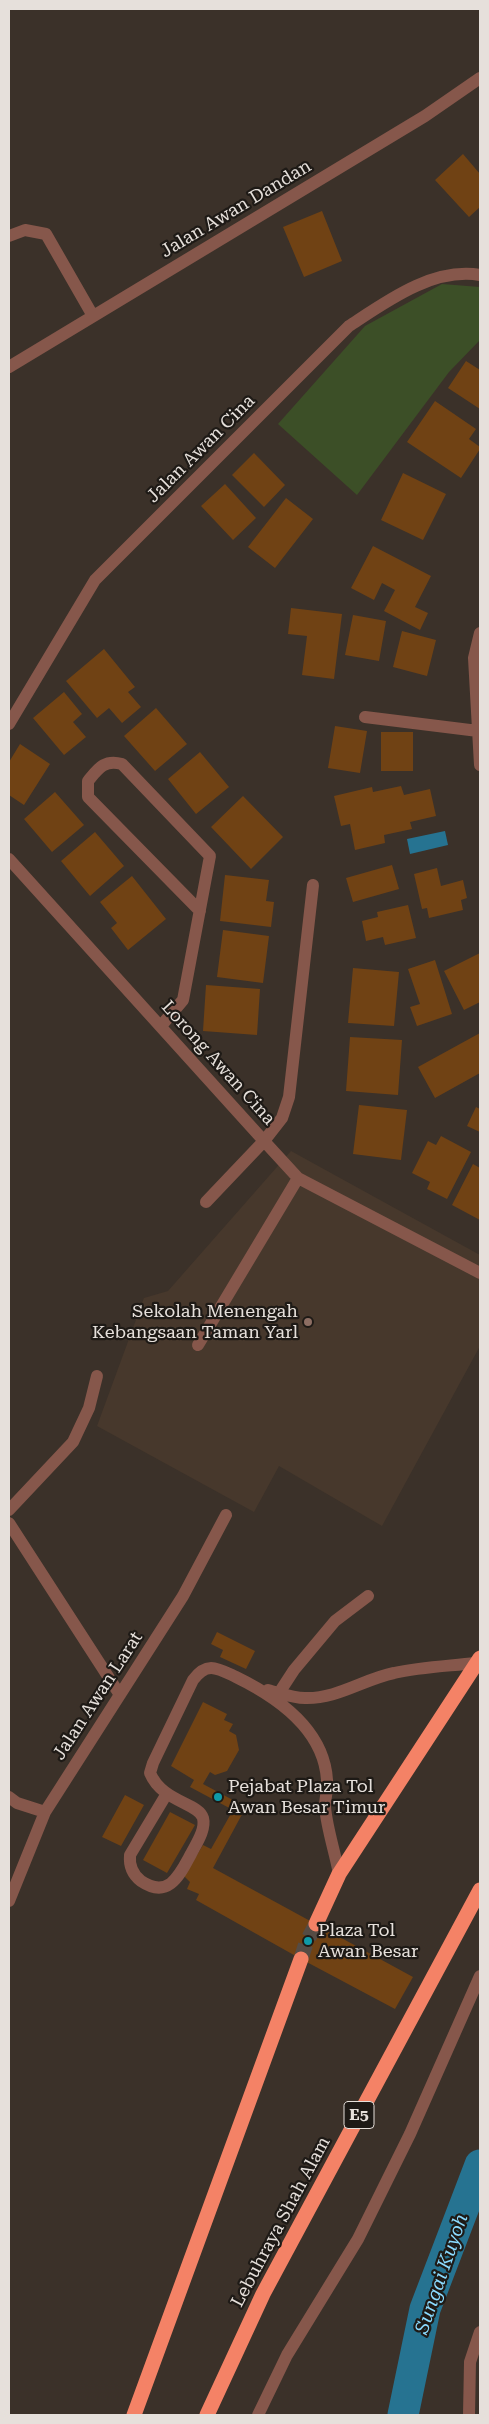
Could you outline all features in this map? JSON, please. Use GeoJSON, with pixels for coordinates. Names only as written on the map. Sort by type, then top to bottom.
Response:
{"type":"FeatureCollection","features":[{"type":"Feature","properties":{"kind":"highway"},"geometry":{"type":"LineString","coordinates":[[316,1924],[339,1874],[478,1661]]}},
{"type":"Feature","properties":{"kind":"highway","name":"Lebuhraya Shah Alam"},"geometry":{"type":"LineString","coordinates":[[207,2415],[263,2294],[480,1890]]}},
{"type":"Feature","properties":{"kind":"highway"},"geometry":{"type":"LineString","coordinates":[[134,2415],[300,1959]]}},
{"type":"Feature","properties":{"kind":"street","name":"Jalan Awan Dandan"},"geometry":{"type":"LineString","coordinates":[[9,367],[425,116],[480,78]]}},
{"type":"Feature","properties":{"kind":"street"},"geometry":{"type":"LineString","coordinates":[[9,236],[25,230],[46,234],[93,316]]}},
{"type":"Feature","properties":{"kind":"street","name":"Jalan Awan Cina"},"geometry":{"type":"LineString","coordinates":[[9,724],[96,580],[349,326],[390,299],[435,278],[472,274],[480,275]]}},
{"type":"Feature","properties":{"kind":"street"},"geometry":{"type":"LineString","coordinates":[[480,633],[474,658],[480,765]]}},
{"type":"Feature","properties":{"kind":"street"},"geometry":{"type":"LineString","coordinates":[[365,717],[478,731]]}},
{"type":"Feature","properties":{"kind":"street"},"geometry":{"type":"LineString","coordinates":[[161,1026],[183,1000],[200,911],[210,856],[122,764],[114,762],[103,764],[88,781],[88,797],[200,911]]}},
{"type":"Feature","properties":{"kind":"street","name":"Lorong Awan Cina"},"geometry":{"type":"LineString","coordinates":[[9,860],[264,1141],[282,1118],[289,1097],[313,885]]}},
{"type":"Feature","properties":{"kind":"street"},"geometry":{"type":"LineString","coordinates":[[206,1202],[264,1141],[298,1178],[480,1273]]}},
{"type":"Feature","properties":{"kind":"street"},"geometry":{"type":"LineString","coordinates":[[198,1345],[298,1178]]}},
{"type":"Feature","properties":{"kind":"street"},"geometry":{"type":"LineString","coordinates":[[9,1510],[74,1442],[89,1408],[97,1376]]}},
{"type":"Feature","properties":{"kind":"street","name":"Jalan Awan Larat"},"geometry":{"type":"LineString","coordinates":[[9,1901],[45,1812],[183,1596],[226,1515]]}},
{"type":"Feature","properties":{"kind":"street"},"geometry":{"type":"LineString","coordinates":[[9,1523],[120,1696]]}},
{"type":"Feature","properties":{"kind":"street"},"geometry":{"type":"LineString","coordinates":[[279,1693],[294,1670],[336,1621],[368,1596]]}},
{"type":"Feature","properties":{"kind":"street"},"geometry":{"type":"LineString","coordinates":[[253,1686],[306,1698],[320,1697],[336,1694],[370,1679],[396,1672],[478,1661]]}},
{"type":"Feature","properties":{"kind":"street"},"geometry":{"type":"LineString","coordinates":[[166,1795],[135,1844],[130,1855],[129,1865],[135,1876],[146,1884],[159,1888],[177,1880],[200,1838],[204,1820],[201,1813],[166,1795],[154,1782],[150,1773],[152,1763],[193,1680],[200,1671],[208,1667],[220,1669],[253,1686],[288,1708],[308,1732],[322,1756],[327,1780],[325,1807],[339,1874]]}},
{"type":"Feature","properties":{"kind":"street"},"geometry":{"type":"LineString","coordinates":[[9,1797],[17,1803],[45,1812]]}},
{"type":"Feature","properties":{"kind":"street"},"geometry":{"type":"LineString","coordinates":[[258,2415],[287,2355],[358,2239],[410,2134],[480,1976]]}},
{"type":"Feature","properties":{"kind":"street"},"geometry":{"type":"LineString","coordinates":[[469,2415],[470,2362],[480,2332]]}},
{"type":"Feature","properties":{"kind":"shaded area","name":"Sekolah Menengah Kebangsaan Taman Yarl"},"geometry":{"type":"Polygon","coordinates":[[[291,1151],[480,1255],[480,1346],[382,1526],[279,1466],[254,1512],[97,1426],[144,1298],[168,1291],[291,1151]]]}},
{"type":"Feature","properties":{"kind":"green space"},"geometry":{"type":"Polygon","coordinates":[[[442,284],[480,287],[480,340],[449,372],[357,495],[278,424],[365,326],[442,284]]]}},
{"type":"Feature","properties":{"kind":"water"},"geometry":{"type":"Polygon","coordinates":[[[445,831],[448,845],[410,854],[407,839],[445,831]]]}},
{"type":"Feature","properties":{"kind":"building"},"geometry":{"type":"Polygon","coordinates":[[[463,154],[480,174],[480,207],[469,217],[435,180],[463,154]]]}},
{"type":"Feature","properties":{"kind":"building"},"geometry":{"type":"Polygon","coordinates":[[[322,211],[342,261],[304,277],[283,227],[322,211]]]}},
{"type":"Feature","properties":{"kind":"building"},"geometry":{"type":"Polygon","coordinates":[[[466,361],[480,370],[480,409],[448,388],[466,361]]]}},
{"type":"Feature","properties":{"kind":"building"},"geometry":{"type":"Polygon","coordinates":[[[435,401],[476,429],[469,439],[480,449],[461,478],[407,442],[435,401]]]}},
{"type":"Feature","properties":{"kind":"building"},"geometry":{"type":"Polygon","coordinates":[[[254,453],[285,485],[264,507],[232,475],[254,453]]]}},
{"type":"Feature","properties":{"kind":"building"},"geometry":{"type":"Polygon","coordinates":[[[403,473],[446,494],[423,540],[381,520],[403,473]]]}},
{"type":"Feature","properties":{"kind":"building"},"geometry":{"type":"Polygon","coordinates":[[[225,484],[256,518],[233,540],[201,506],[225,484]]]}},
{"type":"Feature","properties":{"kind":"building"},"geometry":{"type":"Polygon","coordinates":[[[286,498],[313,519],[275,568],[248,547],[286,498]]]}},
{"type":"Feature","properties":{"kind":"building"},"geometry":{"type":"Polygon","coordinates":[[[373,546],[431,576],[415,607],[428,613],[420,630],[384,611],[395,590],[382,583],[374,600],[351,588],[373,546]]]}},
{"type":"Feature","properties":{"kind":"building"},"geometry":{"type":"Polygon","coordinates":[[[291,608],[342,614],[334,679],[302,675],[307,636],[288,634],[291,608]]]}},
{"type":"Feature","properties":{"kind":"building"},"geometry":{"type":"Polygon","coordinates":[[[353,615],[386,621],[379,661],[345,655],[353,615]]]}},
{"type":"Feature","properties":{"kind":"building"},"geometry":{"type":"Polygon","coordinates":[[[402,631],[436,640],[427,676],[393,667],[402,631]]]}},
{"type":"Feature","properties":{"kind":"building"},"geometry":{"type":"Polygon","coordinates":[[[104,649],[135,687],[128,692],[141,707],[122,723],[109,708],[97,718],[66,681],[104,649]]]}},
{"type":"Feature","properties":{"kind":"building"},"geometry":{"type":"Polygon","coordinates":[[[64,692],[82,714],[73,722],[86,737],[64,755],[33,718],[64,692]]]}},
{"type":"Feature","properties":{"kind":"building"},"geometry":{"type":"Polygon","coordinates":[[[156,708],[187,744],[155,771],[124,736],[156,708]]]}},
{"type":"Feature","properties":{"kind":"building"},"geometry":{"type":"Polygon","coordinates":[[[335,726],[367,731],[360,773],[328,768],[335,726]]]}},
{"type":"Feature","properties":{"kind":"building"},"geometry":{"type":"Polygon","coordinates":[[[381,732],[413,732],[413,771],[381,771],[381,732]]]}},
{"type":"Feature","properties":{"kind":"building"},"geometry":{"type":"Polygon","coordinates":[[[20,744],[50,764],[24,805],[9,795],[9,762],[20,744]]]}},
{"type":"Feature","properties":{"kind":"building"},"geometry":{"type":"Polygon","coordinates":[[[200,752],[229,787],[196,814],[168,779],[200,752]]]}},
{"type":"Feature","properties":{"kind":"building"},"geometry":{"type":"Polygon","coordinates":[[[401,786],[404,795],[430,789],[436,816],[410,822],[412,829],[384,835],[385,843],[355,850],[350,824],[341,826],[334,796],[372,787],[373,792],[401,786]]]}},
{"type":"Feature","properties":{"kind":"building"},"geometry":{"type":"Polygon","coordinates":[[[55,792],[84,825],[52,852],[24,819],[55,792]]]}},
{"type":"Feature","properties":{"kind":"building"},"geometry":{"type":"Polygon","coordinates":[[[243,796],[283,837],[251,869],[211,827],[243,796]]]}},
{"type":"Feature","properties":{"kind":"building"},"geometry":{"type":"Polygon","coordinates":[[[95,832],[124,866],[90,896],[61,861],[95,832]]]}},
{"type":"Feature","properties":{"kind":"building"},"geometry":{"type":"Polygon","coordinates":[[[392,865],[399,889],[353,902],[346,878],[392,865]]]}},
{"type":"Feature","properties":{"kind":"building"},"geometry":{"type":"Polygon","coordinates":[[[437,868],[441,886],[463,880],[467,898],[461,900],[463,910],[429,918],[427,908],[422,909],[414,874],[437,868]]]}},
{"type":"Feature","properties":{"kind":"building"},"geometry":{"type":"Polygon","coordinates":[[[225,875],[269,880],[266,901],[274,902],[271,927],[220,921],[225,875]]]}},
{"type":"Feature","properties":{"kind":"building"},"geometry":{"type":"Polygon","coordinates":[[[132,876],[166,919],[128,950],[111,928],[117,923],[100,902],[132,876]]]}},
{"type":"Feature","properties":{"kind":"building"},"geometry":{"type":"Polygon","coordinates":[[[408,905],[416,938],[385,945],[383,937],[366,941],[362,921],[378,917],[377,912],[408,905]]]}},
{"type":"Feature","properties":{"kind":"building"},"geometry":{"type":"Polygon","coordinates":[[[223,930],[269,936],[263,983],[217,977],[223,930]]]}},
{"type":"Feature","properties":{"kind":"building"},"geometry":{"type":"Polygon","coordinates":[[[480,953],[480,1002],[464,1010],[444,971],[480,953]]]}},
{"type":"Feature","properties":{"kind":"building"},"geometry":{"type":"Polygon","coordinates":[[[435,960],[452,1014],[417,1026],[410,1007],[420,1004],[408,969],[435,960]]]}},
{"type":"Feature","properties":{"kind":"building"},"geometry":{"type":"Polygon","coordinates":[[[353,968],[399,972],[394,1026],[348,1023],[353,968]]]}},
{"type":"Feature","properties":{"kind":"building"},"geometry":{"type":"Polygon","coordinates":[[[206,985],[260,989],[257,1035],[203,1031],[206,985]]]}},
{"type":"Feature","properties":{"kind":"building"},"geometry":{"type":"Polygon","coordinates":[[[480,1033],[480,1073],[435,1098],[418,1067],[480,1033]]]}},
{"type":"Feature","properties":{"kind":"building"},"geometry":{"type":"Polygon","coordinates":[[[350,1037],[402,1040],[398,1095],[346,1091],[350,1037]]]}},
{"type":"Feature","properties":{"kind":"building"},"geometry":{"type":"Polygon","coordinates":[[[359,1105],[407,1110],[401,1160],[353,1154],[359,1105]]]}},
{"type":"Feature","properties":{"kind":"building"},"geometry":{"type":"Polygon","coordinates":[[[476,1107],[480,1109],[480,1132],[467,1126],[476,1107]]]}},
{"type":"Feature","properties":{"kind":"building"},"geometry":{"type":"Polygon","coordinates":[[[441,1136],[471,1152],[447,1199],[427,1189],[430,1182],[412,1173],[428,1141],[436,1145],[441,1136]]]}},
{"type":"Feature","properties":{"kind":"building"},"geometry":{"type":"Polygon","coordinates":[[[473,1164],[480,1168],[480,1220],[452,1205],[473,1164]]]}},
{"type":"Feature","properties":{"kind":"building"},"geometry":{"type":"Polygon","coordinates":[[[217,1632],[255,1651],[246,1669],[220,1657],[223,1650],[211,1644],[217,1632]]]}},
{"type":"Feature","properties":{"kind":"building","name":"Plaza Tol Awan Besar"},"geometry":{"type":"Polygon","coordinates":[[[203,1702],[227,1714],[224,1720],[233,1724],[229,1731],[236,1735],[239,1750],[227,1771],[215,1775],[210,1772],[203,1784],[246,1807],[213,1868],[413,1977],[395,2009],[196,1900],[199,1894],[187,1889],[190,1882],[184,1876],[203,1845],[211,1849],[233,1810],[190,1787],[194,1780],[171,1766],[203,1702]]]}},
{"type":"Feature","properties":{"kind":"building"},"geometry":{"type":"Polygon","coordinates":[[[125,1795],[144,1805],[121,1846],[102,1837],[125,1795]]]}},
{"type":"Feature","properties":{"kind":"building"},"geometry":{"type":"Polygon","coordinates":[[[170,1812],[195,1825],[167,1873],[143,1860],[170,1812]]]}},
{"type":"Feature","properties":{"kind":"waterway","name":"Sungai Kuyoh"},"geometry":{"type":"LineString","coordinates":[[403,2415],[425,2309],[480,2165]]}},
{"type":"Feature","properties":{"kind":"tunnel"},"geometry":{"type":"LineString","coordinates":[[301,1959],[306,1943],[316,1924]]}},
{"type":"Feature","properties":{"kind":"place","name":"Sekolah Menengah Kebangsaan Taman Yarl"},"geometry":{"type":"Point","coordinates":[308,1322]}},
{"type":"Feature","properties":{"kind":"place","name":"Pejabat Plaza Tol Awan Besar Timur"},"geometry":{"type":"Point","coordinates":[218,1797]}},
{"type":"Feature","properties":{"kind":"place","name":"Plaza Tol Awan Besar"},"geometry":{"type":"Point","coordinates":[308,1941]}}]}
